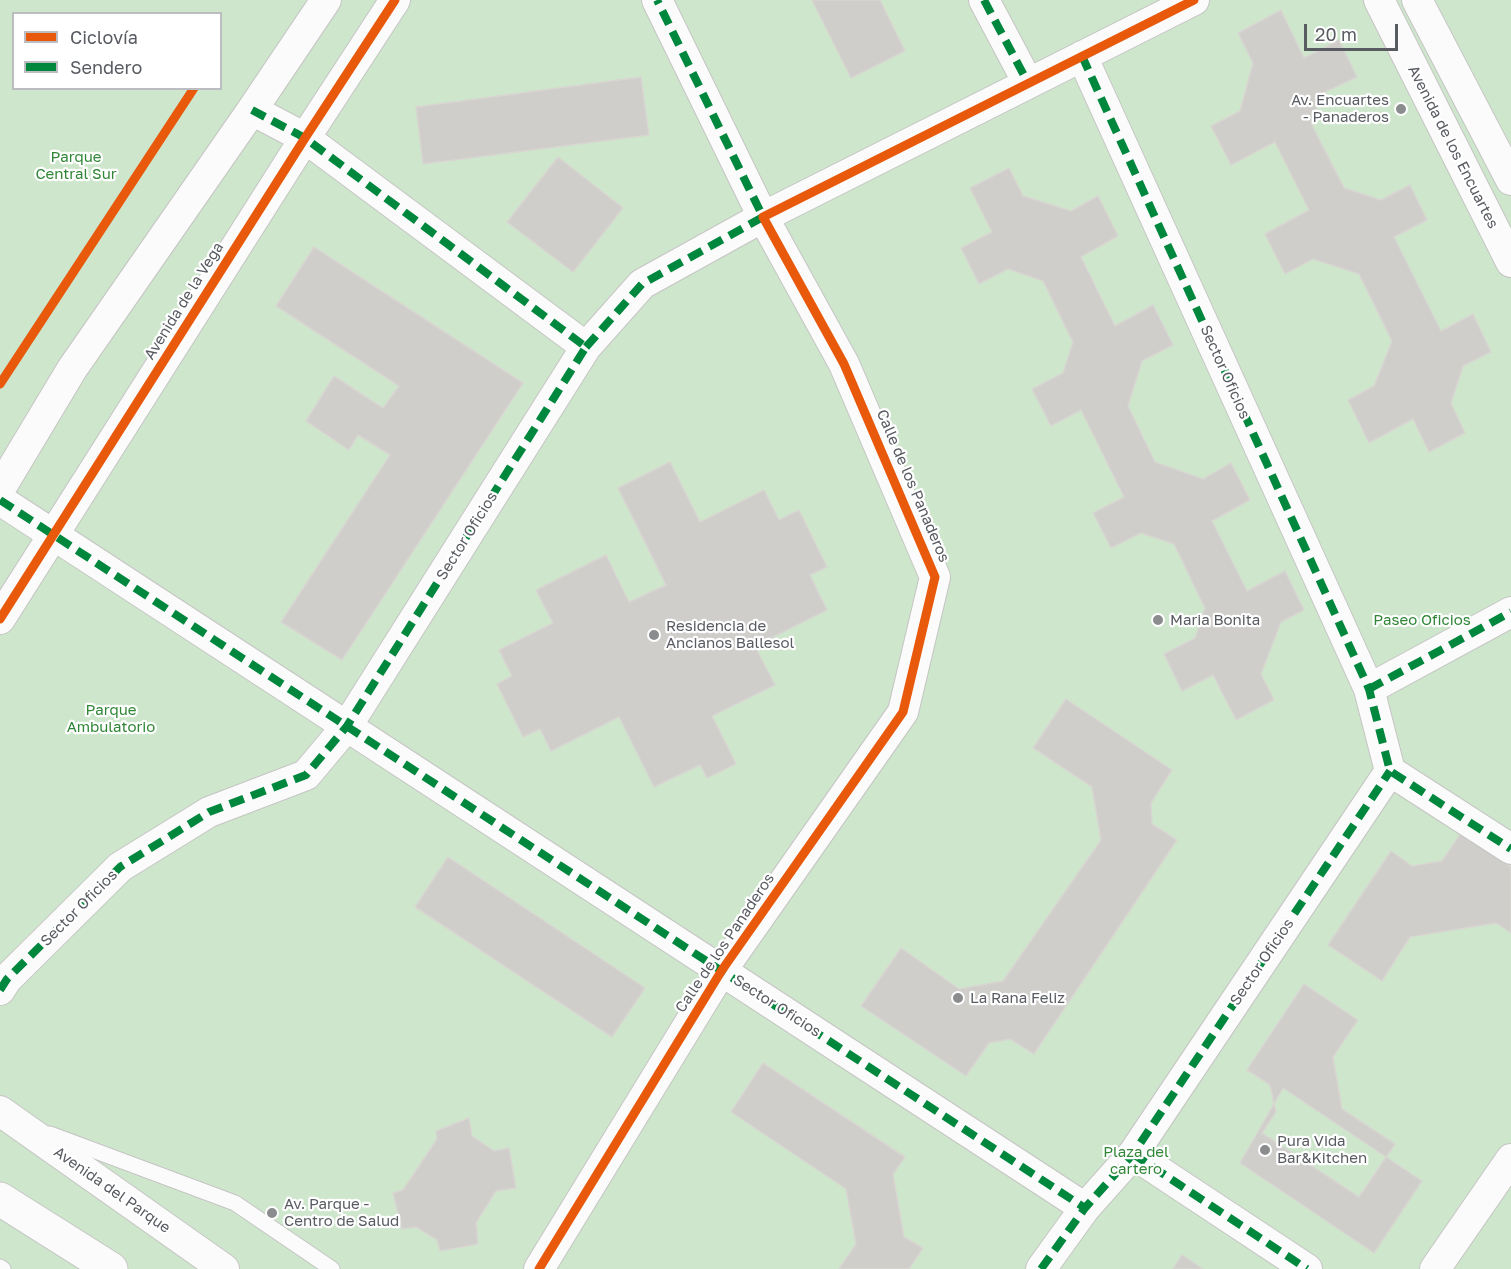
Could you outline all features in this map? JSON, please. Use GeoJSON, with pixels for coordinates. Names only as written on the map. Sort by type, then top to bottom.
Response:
{"type":"FeatureCollection","features":[{"type":"Feature","properties":{"kind":"street"},"geometry":{"type":"LineString","coordinates":[[0,489],[72,369],[326,0]]}},
{"type":"Feature","properties":{"kind":"street","name":"Avenida de la Vega"},"geometry":{"type":"LineString","coordinates":[[0,619],[395,0]]}},
{"type":"Feature","properties":{"kind":"street","name":"Calle de los Panaderos"},"geometry":{"type":"LineString","coordinates":[[538,1269],[722,970],[903,712],[935,577],[844,364],[763,217],[657,0]]}},
{"type":"Feature","properties":{"kind":"street"},"geometry":{"type":"LineString","coordinates":[[984,0],[1028,84]]}},
{"type":"Feature","properties":{"kind":"street"},"geometry":{"type":"LineString","coordinates":[[763,217],[1194,0]]}},
{"type":"Feature","properties":{"kind":"street","name":"Avenida de los Encuartes"},"geometry":{"type":"LineString","coordinates":[[1379,0],[1511,262]]}},
{"type":"Feature","properties":{"kind":"street"},"geometry":{"type":"LineString","coordinates":[[1417,0],[1511,180]]}},
{"type":"Feature","properties":{"kind":"street","name":"Sector Oficios"},"geometry":{"type":"LineString","coordinates":[[1041,1269],[1085,1208],[1133,1155],[1390,771],[1369,689],[1082,56]]}},
{"type":"Feature","properties":{"kind":"street"},"geometry":{"type":"LineString","coordinates":[[252,110],[305,138],[586,347]]}},
{"type":"Feature","properties":{"kind":"street","name":"Sector Oficios"},"geometry":{"type":"LineString","coordinates":[[0,990],[7,979],[120,867],[209,812],[306,775],[347,726],[586,347],[642,284],[763,217]]}},
{"type":"Feature","properties":{"kind":"street","name":"Sector Oficios"},"geometry":{"type":"LineString","coordinates":[[0,500],[1085,1208]]}},
{"type":"Feature","properties":{"kind":"street"},"geometry":{"type":"LineString","coordinates":[[1369,689],[1511,612]]}},
{"type":"Feature","properties":{"kind":"street"},"geometry":{"type":"LineString","coordinates":[[1390,771],[1511,849]]}},
{"type":"Feature","properties":{"kind":"street","name":"Avenida del Parque"},"geometry":{"type":"LineString","coordinates":[[6,1115],[224,1269]]}},
{"type":"Feature","properties":{"kind":"street"},"geometry":{"type":"LineString","coordinates":[[1133,1155],[1307,1269]]}},
{"type":"Feature","properties":{"kind":"street"},"geometry":{"type":"LineString","coordinates":[[1435,1269],[1511,1159]]}},
{"type":"Feature","properties":{"kind":"street"},"geometry":{"type":"LineString","coordinates":[[0,1199],[111,1269]]}},
{"type":"Feature","properties":{"kind":"lane"},"geometry":{"type":"LineString","coordinates":[[6,1115],[235,1203],[332,1269]]}},
{"type":"Feature","properties":{"kind":"green space"},"geometry":{"type":"Polygon","coordinates":[[[0,0],[1511,0],[1511,1269],[0,1269],[0,0]]]}},
{"type":"Feature","properties":{"kind":"building"},"geometry":{"type":"Polygon","coordinates":[[[812,0],[880,0],[905,51],[851,78],[812,0]]]}},
{"type":"Feature","properties":{"kind":"building"},"geometry":{"type":"Polygon","coordinates":[[[1281,10],[1304,58],[1339,40],[1357,77],[1323,93],[1311,123],[1344,188],[1381,200],[1410,185],[1427,220],[1394,237],[1441,331],[1473,314],[1491,352],[1463,366],[1451,403],[1465,433],[1429,452],[1413,419],[1369,443],[1348,400],[1374,386],[1392,341],[1359,274],[1313,259],[1285,274],[1265,234],[1309,210],[1275,142],[1231,165],[1211,126],[1240,111],[1253,63],[1238,33],[1281,10]]]}},
{"type":"Feature","properties":{"kind":"building"},"geometry":{"type":"Polygon","coordinates":[[[641,77],[649,135],[423,164],[416,107],[641,77]]]}},
{"type":"Feature","properties":{"kind":"building"},"geometry":{"type":"Polygon","coordinates":[[[558,157],[623,208],[573,272],[507,222],[558,157]]]}},
{"type":"Feature","properties":{"kind":"building"},"geometry":{"type":"Polygon","coordinates":[[[1009,168],[1023,196],[1071,211],[1098,196],[1118,236],[1081,257],[1115,326],[1153,305],[1173,345],[1142,361],[1128,406],[1155,462],[1203,479],[1231,463],[1250,500],[1212,521],[1247,591],[1285,571],[1304,610],[1281,622],[1261,674],[1274,700],[1236,720],[1213,675],[1182,691],[1164,654],[1195,638],[1205,608],[1174,544],[1141,533],[1111,548],[1093,513],[1124,497],[1081,410],[1051,426],[1032,389],[1063,373],[1073,342],[1043,281],[1008,269],[979,284],[961,248],[992,232],[970,188],[1009,168]]]}},
{"type":"Feature","properties":{"kind":"building"},"geometry":{"type":"Polygon","coordinates":[[[314,247],[523,383],[342,660],[281,622],[390,455],[358,435],[349,450],[306,421],[334,376],[383,408],[399,386],[276,306],[314,247]]]}},
{"type":"Feature","properties":{"kind":"building","name":"Residencia de Ancianos Ballesol"},"geometry":{"type":"Polygon","coordinates":[[[670,462],[700,522],[764,490],[779,520],[799,510],[827,567],[810,575],[827,610],[755,646],[775,685],[712,716],[736,764],[707,778],[700,765],[654,787],[619,717],[551,751],[540,729],[523,737],[497,684],[512,676],[499,650],[553,623],[536,590],[606,555],[629,602],[666,585],[618,488],[670,462]]]}},
{"type":"Feature","properties":{"kind":"building"},"geometry":{"type":"Polygon","coordinates":[[[1066,699],[1172,770],[1151,803],[1152,824],[1177,840],[1034,1054],[1010,1039],[989,1043],[966,1076],[861,1006],[901,948],[959,989],[1003,981],[1101,840],[1092,787],[1033,748],[1066,699]]]}},
{"type":"Feature","properties":{"kind":"building"},"geometry":{"type":"Polygon","coordinates":[[[1461,833],[1511,867],[1511,933],[1496,923],[1410,937],[1382,981],[1328,945],[1391,851],[1412,866],[1442,861],[1461,833]]]}},
{"type":"Feature","properties":{"kind":"building"},"geometry":{"type":"Polygon","coordinates":[[[448,857],[645,988],[612,1037],[415,907],[448,857]]]}},
{"type":"Feature","properties":{"kind":"building"},"geometry":{"type":"Polygon","coordinates":[[[1304,984],[1358,1020],[1333,1057],[1342,1109],[1395,1144],[1359,1197],[1262,1133],[1276,1112],[1270,1085],[1247,1070],[1304,984]]]}},
{"type":"Feature","properties":{"kind":"building"},"geometry":{"type":"Polygon","coordinates":[[[763,1063],[905,1157],[893,1174],[904,1237],[923,1248],[909,1269],[839,1269],[856,1244],[846,1189],[731,1112],[763,1063]]]}},
{"type":"Feature","properties":{"kind":"building"},"geometry":{"type":"Polygon","coordinates":[[[1283,1088],[1422,1181],[1374,1253],[1240,1163],[1283,1088]]]}},
{"type":"Feature","properties":{"kind":"building"},"geometry":{"type":"Polygon","coordinates":[[[469,1118],[472,1136],[494,1151],[509,1148],[516,1188],[496,1191],[476,1223],[478,1244],[440,1251],[437,1240],[416,1227],[402,1229],[393,1193],[403,1190],[437,1139],[436,1131],[469,1118]]]}},
{"type":"Feature","properties":{"kind":"building"},"geometry":{"type":"Polygon","coordinates":[[[1182,1255],[1203,1269],[1173,1269],[1182,1255]]]}},
{"type":"Feature","properties":{"kind":"marked path"},"geometry":{"type":"LineString","coordinates":[[586,347],[642,284],[763,217],[657,0]]}},
{"type":"Feature","properties":{"kind":"marked path"},"geometry":{"type":"LineString","coordinates":[[984,0],[1028,83]]}},
{"type":"Feature","properties":{"kind":"marked path"},"geometry":{"type":"LineString","coordinates":[[1082,56],[1369,689],[1390,771],[1511,849]]}},
{"type":"Feature","properties":{"kind":"marked path"},"geometry":{"type":"LineString","coordinates":[[0,990],[7,979],[120,867],[209,812],[306,775],[347,726],[586,347],[305,138],[252,110]]}},
{"type":"Feature","properties":{"kind":"marked path"},"geometry":{"type":"LineString","coordinates":[[0,500],[1085,1208]]}},
{"type":"Feature","properties":{"kind":"marked path"},"geometry":{"type":"LineString","coordinates":[[1369,689],[1511,612]]}},
{"type":"Feature","properties":{"kind":"marked path"},"geometry":{"type":"LineString","coordinates":[[1041,1269],[1085,1208],[1133,1154],[1390,771]]}},
{"type":"Feature","properties":{"kind":"marked path"},"geometry":{"type":"LineString","coordinates":[[1133,1154],[1307,1269]]}},
{"type":"Feature","properties":{"kind":"cycle path"},"geometry":{"type":"LineString","coordinates":[[0,619],[395,0]]}},
{"type":"Feature","properties":{"kind":"cycle path"},"geometry":{"type":"LineString","coordinates":[[539,1269],[722,970],[903,712],[935,577],[844,364],[763,217],[1194,0]]}},
{"type":"Feature","properties":{"kind":"cycle path"},"geometry":{"type":"LineString","coordinates":[[0,384],[193,90]]}},
{"type":"Feature","properties":{"kind":"place","name":"Av. Encuartes - Panaderos"},"geometry":{"type":"Point","coordinates":[1401,109]}},
{"type":"Feature","properties":{"kind":"place","name":"Maria Bonita"},"geometry":{"type":"Point","coordinates":[1158,620]}},
{"type":"Feature","properties":{"kind":"place","name":"Residencia de Ancianos Ballesol"},"geometry":{"type":"Point","coordinates":[654,635]}},
{"type":"Feature","properties":{"kind":"place","name":"La Rana Feliz"},"geometry":{"type":"Point","coordinates":[958,998]}},
{"type":"Feature","properties":{"kind":"place","name":"Pura Vida Bar&Kitchen"},"geometry":{"type":"Point","coordinates":[1265,1150]}},
{"type":"Feature","properties":{"kind":"place","name":"Av. Parque - Centro de Salud"},"geometry":{"type":"Point","coordinates":[272,1213]}},
{"type":"Feature","properties":{"kind":"park label","name":"Parque Central Sur"},"geometry":{"type":"Point","coordinates":[76,166]}},
{"type":"Feature","properties":{"kind":"park label","name":"Paseo Oficios"},"geometry":{"type":"Point","coordinates":[1422,620]}},
{"type":"Feature","properties":{"kind":"park label","name":"Parque Ambulatorio"},"geometry":{"type":"Point","coordinates":[111,718]}},
{"type":"Feature","properties":{"kind":"park label","name":"Plaza del cartero"},"geometry":{"type":"Point","coordinates":[1136,1160]}}]}
